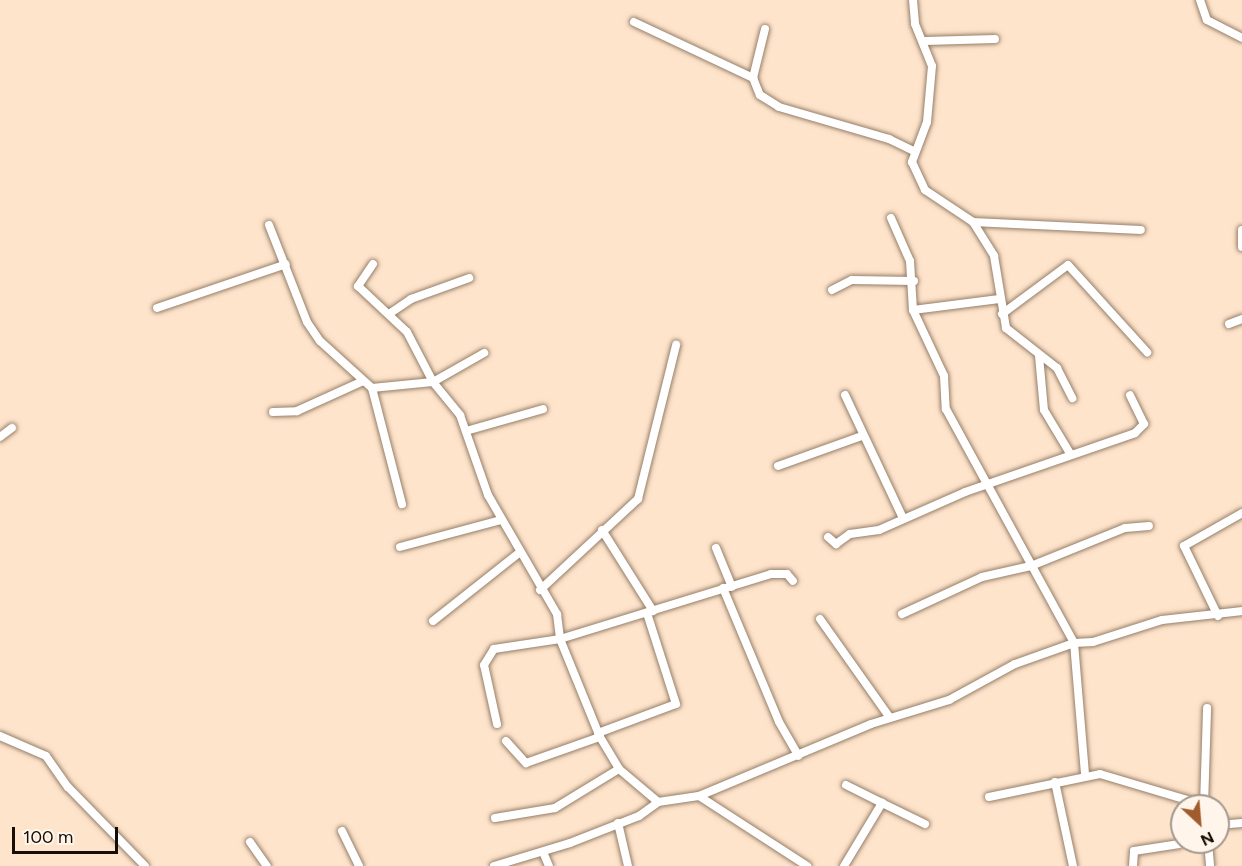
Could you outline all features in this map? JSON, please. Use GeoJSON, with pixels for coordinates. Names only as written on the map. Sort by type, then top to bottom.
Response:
{"type":"FeatureCollection","features":[{"type":"Feature","properties":{"kind":"street"},"geometry":{"type":"LineString","coordinates":[[913,0],[915,24],[925,41],[932,66],[927,122],[914,151],[912,162],[925,190],[972,222],[994,256],[999,299],[1006,328],[1065,377],[1072,398]]}},
{"type":"Feature","properties":{"kind":"street"},"geometry":{"type":"LineString","coordinates":[[1200,0],[1207,20],[1242,38]]}},
{"type":"Feature","properties":{"kind":"street"},"geometry":{"type":"LineString","coordinates":[[634,22],[753,78]]}},
{"type":"Feature","properties":{"kind":"street"},"geometry":{"type":"LineString","coordinates":[[765,29],[753,78],[760,95],[779,107],[914,151]]}},
{"type":"Feature","properties":{"kind":"street"},"geometry":{"type":"LineString","coordinates":[[925,41],[995,39]]}},
{"type":"Feature","properties":{"kind":"street"},"geometry":{"type":"LineString","coordinates":[[891,218],[914,281],[913,310],[941,368],[946,409],[985,487],[1074,642],[1084,775]]}},
{"type":"Feature","properties":{"kind":"street"},"geometry":{"type":"LineString","coordinates":[[972,222],[1141,230]]}},
{"type":"Feature","properties":{"kind":"street"},"geometry":{"type":"LineString","coordinates":[[269,225],[307,322],[372,388],[402,504]]}},
{"type":"Feature","properties":{"kind":"street"},"geometry":{"type":"LineString","coordinates":[[1242,230],[1242,248]]}},
{"type":"Feature","properties":{"kind":"street"},"geometry":{"type":"LineString","coordinates":[[157,308],[286,264]]}},
{"type":"Feature","properties":{"kind":"street"},"geometry":{"type":"LineString","coordinates":[[373,264],[358,286],[407,332],[433,382],[466,431],[501,520],[540,590],[557,614],[560,639],[599,735],[620,769],[658,802]]}},
{"type":"Feature","properties":{"kind":"street"},"geometry":{"type":"LineString","coordinates":[[1002,315],[1068,264],[1147,352]]}},
{"type":"Feature","properties":{"kind":"street"},"geometry":{"type":"LineString","coordinates":[[389,314],[411,299],[469,278]]}},
{"type":"Feature","properties":{"kind":"street"},"geometry":{"type":"LineString","coordinates":[[832,290],[852,280],[914,281]]}},
{"type":"Feature","properties":{"kind":"street"},"geometry":{"type":"LineString","coordinates":[[913,310],[999,299]]}},
{"type":"Feature","properties":{"kind":"street"},"geometry":{"type":"LineString","coordinates":[[1229,324],[1242,319]]}},
{"type":"Feature","properties":{"kind":"street"},"geometry":{"type":"LineString","coordinates":[[540,590],[591,548],[602,530],[630,508],[642,488],[676,345]]}},
{"type":"Feature","properties":{"kind":"street"},"geometry":{"type":"LineString","coordinates":[[372,388],[433,382],[484,353]]}},
{"type":"Feature","properties":{"kind":"street"},"geometry":{"type":"LineString","coordinates":[[1039,356],[1044,410],[1071,455]]}},
{"type":"Feature","properties":{"kind":"street"},"geometry":{"type":"LineString","coordinates":[[273,412],[297,411],[363,381]]}},
{"type":"Feature","properties":{"kind":"street"},"geometry":{"type":"LineString","coordinates":[[845,394],[862,436],[903,518]]}},
{"type":"Feature","properties":{"kind":"street"},"geometry":{"type":"LineString","coordinates":[[828,537],[836,544],[850,534],[879,530],[903,518],[1143,428],[1130,395]]}},
{"type":"Feature","properties":{"kind":"street"},"geometry":{"type":"LineString","coordinates":[[466,431],[543,409]]}},
{"type":"Feature","properties":{"kind":"street"},"geometry":{"type":"LineString","coordinates":[[0,437],[12,428]]}},
{"type":"Feature","properties":{"kind":"street"},"geometry":{"type":"LineString","coordinates":[[778,466],[862,436]]}},
{"type":"Feature","properties":{"kind":"street"},"geometry":{"type":"LineString","coordinates":[[1218,616],[1184,546],[1242,513]]}},
{"type":"Feature","properties":{"kind":"street"},"geometry":{"type":"LineString","coordinates":[[400,547],[501,520]]}},
{"type":"Feature","properties":{"kind":"street"},"geometry":{"type":"LineString","coordinates":[[903,614],[982,577],[1031,566],[1125,528],[1149,526]]}},
{"type":"Feature","properties":{"kind":"street"},"geometry":{"type":"LineString","coordinates":[[506,741],[526,763],[676,704],[650,612],[602,530]]}},
{"type":"Feature","properties":{"kind":"street"},"geometry":{"type":"LineString","coordinates":[[716,548],[728,588],[779,722],[799,756]]}},
{"type":"Feature","properties":{"kind":"street"},"geometry":{"type":"LineString","coordinates":[[433,621],[520,552]]}},
{"type":"Feature","properties":{"kind":"street"},"geometry":{"type":"LineString","coordinates":[[497,724],[485,676],[486,654],[501,646],[560,639],[782,572],[793,580]]}},
{"type":"Feature","properties":{"kind":"street"},"geometry":{"type":"LineString","coordinates":[[494,866],[543,852],[618,823],[658,802],[699,796],[890,718],[949,700],[1015,664],[1074,642],[1162,620],[1218,616],[1242,611]]}},
{"type":"Feature","properties":{"kind":"street"},"geometry":{"type":"LineString","coordinates":[[820,620],[890,718]]}},
{"type":"Feature","properties":{"kind":"street"},"geometry":{"type":"LineString","coordinates":[[1204,794],[1207,708]]}},
{"type":"Feature","properties":{"kind":"street"},"geometry":{"type":"LineString","coordinates":[[0,736],[46,756],[68,787],[145,866]]}},
{"type":"Feature","properties":{"kind":"street"},"geometry":{"type":"LineString","coordinates":[[495,818],[555,807],[620,769]]}},
{"type":"Feature","properties":{"kind":"street"},"geometry":{"type":"LineString","coordinates":[[989,797],[1084,775],[1100,774],[1170,796]]}},
{"type":"Feature","properties":{"kind":"street"},"geometry":{"type":"LineString","coordinates":[[1055,782],[1073,866]]}},
{"type":"Feature","properties":{"kind":"street"},"geometry":{"type":"LineString","coordinates":[[846,785],[925,824]]}},
{"type":"Feature","properties":{"kind":"street"},"geometry":{"type":"LineString","coordinates":[[699,796],[807,866]]}},
{"type":"Feature","properties":{"kind":"street"},"geometry":{"type":"LineString","coordinates":[[844,866],[882,803]]}},
{"type":"Feature","properties":{"kind":"street"},"geometry":{"type":"LineString","coordinates":[[618,823],[628,866]]}},
{"type":"Feature","properties":{"kind":"street"},"geometry":{"type":"LineString","coordinates":[[342,831],[359,866]]}},
{"type":"Feature","properties":{"kind":"street"},"geometry":{"type":"LineString","coordinates":[[250,842],[267,866]]}},
{"type":"Feature","properties":{"kind":"street"},"geometry":{"type":"LineString","coordinates":[[1133,866],[1134,851],[1170,845]]}},
{"type":"Feature","properties":{"kind":"street"},"geometry":{"type":"LineString","coordinates":[[543,852],[549,866]]}}]}
